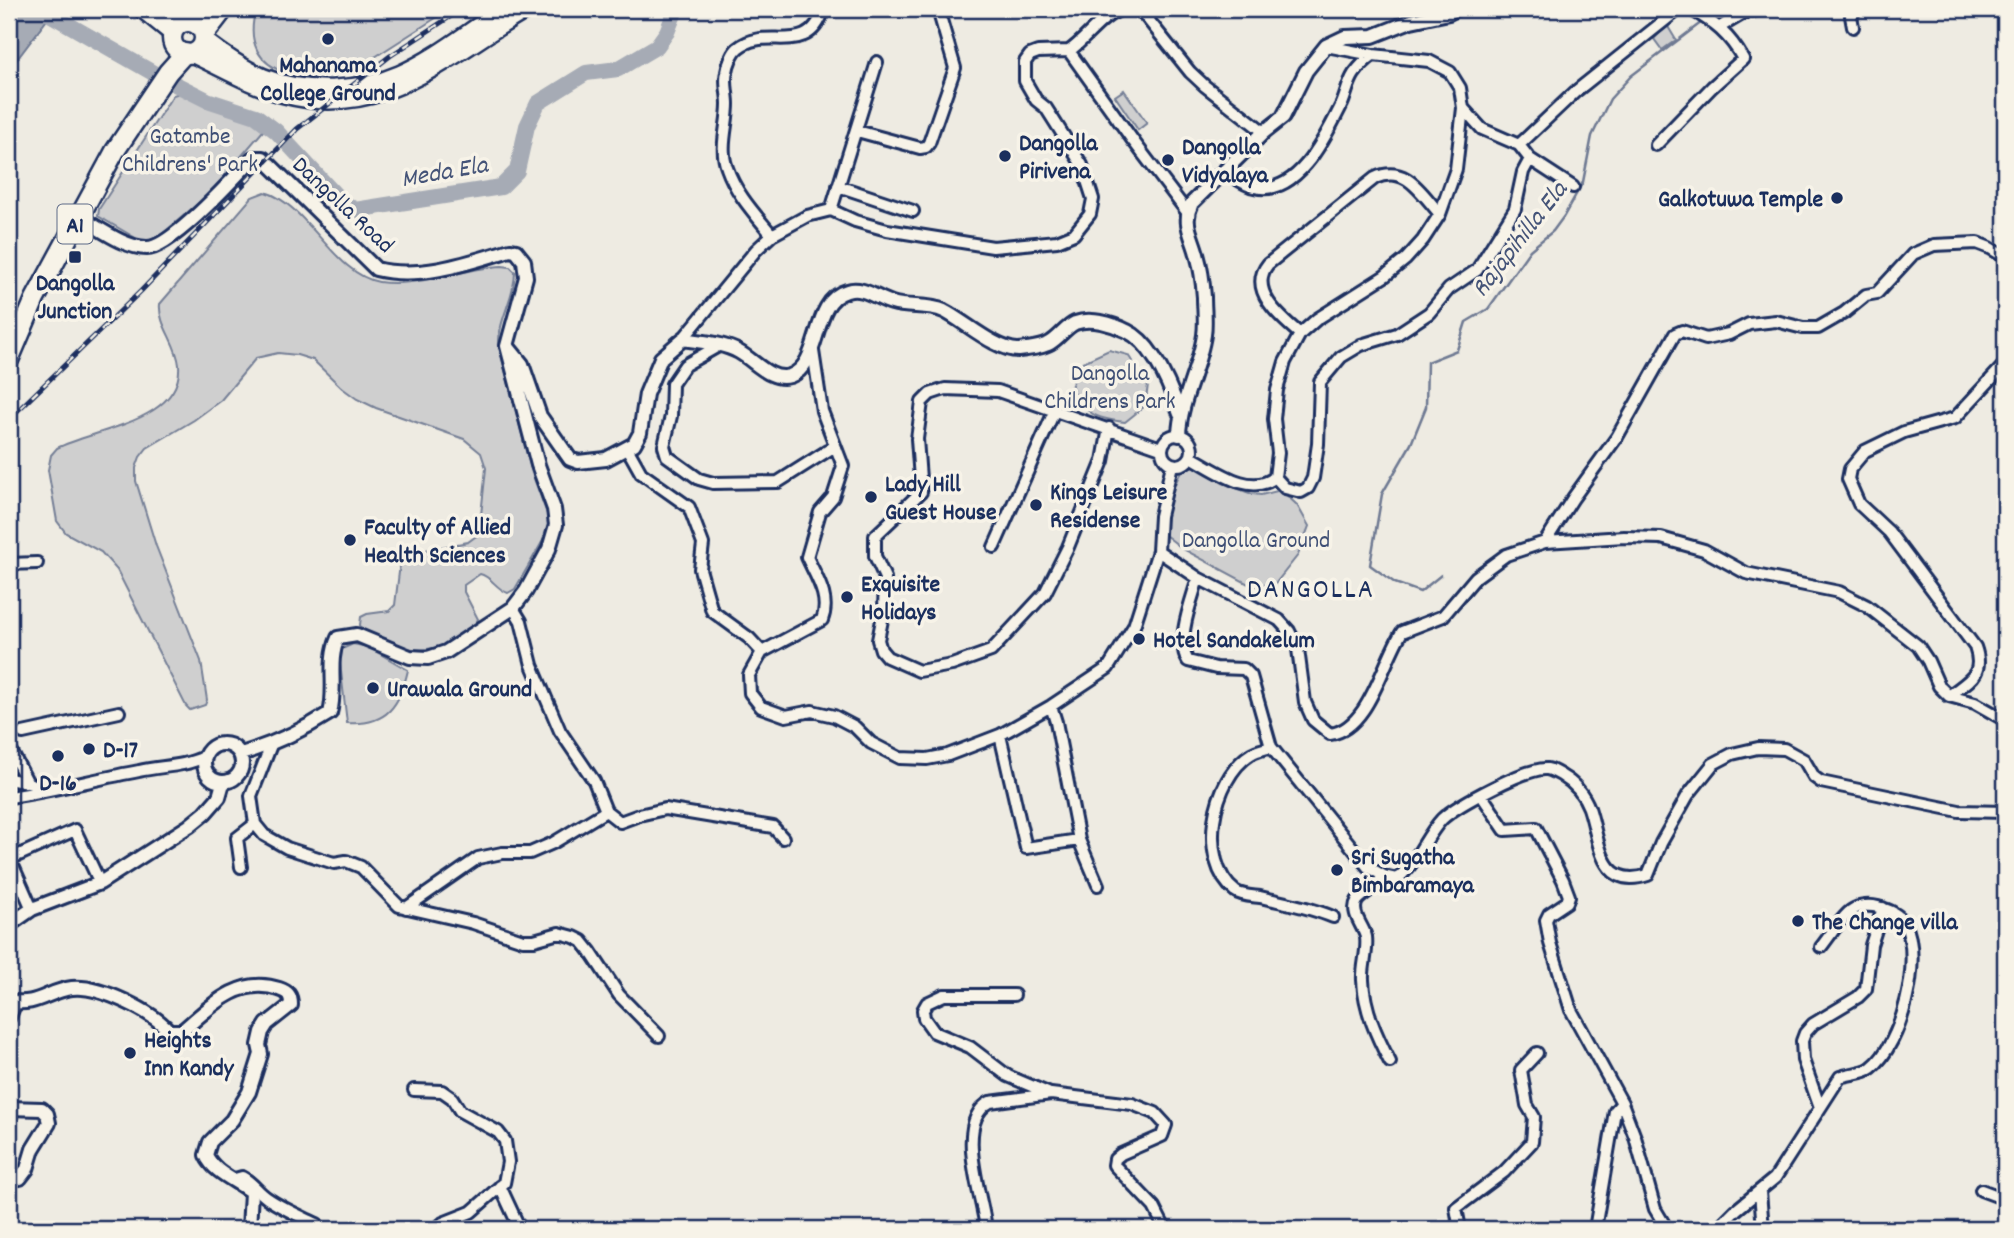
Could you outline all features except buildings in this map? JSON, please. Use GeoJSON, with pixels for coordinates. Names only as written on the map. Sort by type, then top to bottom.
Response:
{"type":"FeatureCollection","features":[{"type":"Feature","properties":{"kind":"highway"},"geometry":{"type":"LineString","coordinates":[[182,38],[207,9]]}},
{"type":"Feature","properties":{"kind":"highway"},"geometry":{"type":"LineString","coordinates":[[182,38],[198,26],[204,37],[224,9]]}},
{"type":"Feature","properties":{"kind":"highway","name":"A1"},"geometry":{"type":"LineString","coordinates":[[9,360],[35,299],[79,217],[115,151],[168,72],[182,38]]}},
{"type":"Feature","properties":{"kind":"main road"},"geometry":{"type":"LineString","coordinates":[[142,9],[257,86],[282,94],[321,100],[352,99],[381,93],[407,83],[528,9]]}},
{"type":"Feature","properties":{"kind":"main road"},"geometry":{"type":"LineString","coordinates":[[162,9],[182,38]]}},
{"type":"Feature","properties":{"kind":"main road"},"geometry":{"type":"LineString","coordinates":[[204,37],[247,69],[279,83],[321,88],[354,86],[387,79],[414,67],[504,9]]}},
{"type":"Feature","properties":{"kind":"street"},"geometry":{"type":"LineString","coordinates":[[772,235],[737,192],[725,165],[728,106],[726,73],[735,50],[749,40],[797,39],[807,34],[820,20],[824,9]]}},
{"type":"Feature","properties":{"kind":"street"},"geometry":{"type":"LineString","coordinates":[[507,346],[522,364],[540,416],[570,459],[578,461],[606,458],[634,444],[640,433],[646,394],[660,358],[683,338],[756,250],[772,235],[807,216],[831,210],[855,221],[887,230],[993,247],[1057,241],[1074,234],[1090,214],[1093,199],[1082,165],[1061,129],[1046,108],[1036,100],[1025,81],[1025,62],[1030,55],[1038,52],[1069,51],[1085,40],[1103,20],[1123,9]]}},
{"type":"Feature","properties":{"kind":"street"},"geometry":{"type":"LineString","coordinates":[[1135,9],[1147,18],[1190,72],[1265,132]]}},
{"type":"Feature","properties":{"kind":"street"},"geometry":{"type":"LineString","coordinates":[[1180,414],[1204,336],[1205,320],[1202,279],[1187,226],[1187,212],[1192,202],[1283,117],[1306,71],[1326,46],[1345,37],[1373,36],[1411,21],[1449,13],[1455,9]]}},
{"type":"Feature","properties":{"kind":"street"},"geometry":{"type":"LineString","coordinates":[[1519,145],[1575,92],[1679,9]]}},
{"type":"Feature","properties":{"kind":"street"},"geometry":{"type":"LineString","coordinates":[[1656,145],[1743,59],[1720,27],[1690,9]]}},
{"type":"Feature","properties":{"kind":"street"},"geometry":{"type":"LineString","coordinates":[[1720,27],[1742,14],[1759,9]]}},
{"type":"Feature","properties":{"kind":"street"},"geometry":{"type":"LineString","coordinates":[[1853,27],[1851,16],[1856,9]]}},
{"type":"Feature","properties":{"kind":"street"},"geometry":{"type":"LineString","coordinates":[[857,131],[920,148],[929,143],[955,68],[939,13]]}},
{"type":"Feature","properties":{"kind":"street"},"geometry":{"type":"LineString","coordinates":[[1191,457],[1247,485],[1268,483],[1275,477],[1278,453],[1274,419],[1277,390],[1285,362],[1300,334],[1317,319],[1385,276],[1406,259],[1423,240],[1440,214],[1456,169],[1463,108],[1460,88],[1450,72],[1429,61],[1373,55],[1326,46]]}},
{"type":"Feature","properties":{"kind":"street"},"geometry":{"type":"LineString","coordinates":[[1069,51],[1187,212]]}},
{"type":"Feature","properties":{"kind":"street"},"geometry":{"type":"LineString","coordinates":[[1226,172],[1252,187],[1274,189],[1287,183],[1315,153],[1342,104],[1354,75],[1373,55]]}},
{"type":"Feature","properties":{"kind":"street"},"geometry":{"type":"LineString","coordinates":[[831,210],[877,62]]}},
{"type":"Feature","properties":{"kind":"street"},"geometry":{"type":"LineString","coordinates":[[1463,108],[1482,129],[1519,145],[1530,159],[1573,187]]}},
{"type":"Feature","properties":{"kind":"street","name":"Dangolla Road"},"geometry":{"type":"LineString","coordinates":[[79,217],[137,247],[156,247],[205,209],[253,158],[266,161],[376,269],[391,273],[423,271],[467,263],[510,250],[516,251],[524,261],[526,277],[507,346]]}},
{"type":"Feature","properties":{"kind":"street"},"geometry":{"type":"LineString","coordinates":[[1275,477],[1285,488],[1301,492],[1308,488],[1313,478],[1318,444],[1320,382],[1341,357],[1361,345],[1397,334],[1430,313],[1449,289],[1477,270],[1515,209],[1523,172],[1530,159]]}},
{"type":"Feature","properties":{"kind":"street"},"geometry":{"type":"LineString","coordinates":[[1300,334],[1265,298],[1261,282],[1262,272],[1268,264],[1375,178],[1388,173],[1400,174],[1414,185],[1440,214]]}},
{"type":"Feature","properties":{"kind":"street"},"geometry":{"type":"LineString","coordinates":[[838,186],[913,211]]}},
{"type":"Feature","properties":{"kind":"street"},"geometry":{"type":"LineString","coordinates":[[1545,542],[1617,437],[1675,334],[1682,331],[1706,339],[1729,334],[1749,324],[1776,321],[1803,328],[1818,328],[1867,295],[1877,293],[1913,254],[1934,245],[1977,243],[1990,247],[2005,257]]}},
{"type":"Feature","properties":{"kind":"street"},"geometry":{"type":"LineString","coordinates":[[683,338],[720,345],[738,352],[776,377],[792,375],[809,359],[818,327],[830,303],[844,291],[858,289],[893,304],[942,310],[979,335],[1016,350],[1048,344],[1076,323],[1105,322],[1130,332],[1145,344],[1168,382],[1180,414],[1179,435]]}},
{"type":"Feature","properties":{"kind":"street"},"geometry":{"type":"LineString","coordinates":[[720,345],[685,365],[672,384],[671,416],[664,446],[667,456],[699,479],[713,483],[778,482],[835,446]]}},
{"type":"Feature","properties":{"kind":"street"},"geometry":{"type":"LineString","coordinates":[[241,754],[271,745],[330,713],[333,703],[332,652],[338,638],[356,635],[410,657],[428,658],[446,652],[513,608],[526,591],[549,549],[556,525],[555,509],[538,466],[507,346]]}},
{"type":"Feature","properties":{"kind":"street"},"geometry":{"type":"LineString","coordinates":[[813,351],[822,411],[843,466],[833,497],[820,512],[807,557],[823,591],[826,611],[822,620],[762,652],[749,675],[750,693],[761,708],[786,716],[812,711],[834,716],[855,727],[871,743],[900,758],[927,759],[948,755],[999,735],[1051,706],[1108,668],[1134,626],[1158,551],[1160,516],[1172,466]]}},
{"type":"Feature","properties":{"kind":"street"},"geometry":{"type":"LineString","coordinates":[[1949,696],[1976,674],[1980,662],[1975,647],[1889,532],[1859,504],[1848,479],[1850,469],[1865,451],[1904,432],[1955,418],[2005,364]]}},
{"type":"Feature","properties":{"kind":"street"},"geometry":{"type":"LineString","coordinates":[[1109,428],[1103,461],[1068,547],[1045,593],[991,651],[952,665],[919,671],[887,657],[878,640],[884,610],[885,579],[875,556],[874,536],[921,492],[917,439],[922,402],[930,394],[945,389],[998,391],[1054,412],[1109,428],[1161,448]]}},
{"type":"Feature","properties":{"kind":"street"},"geometry":{"type":"LineString","coordinates":[[994,547],[1054,412]]}},
{"type":"Feature","properties":{"kind":"street"},"geometry":{"type":"LineString","coordinates":[[1179,435],[1191,443],[1191,457],[1181,466],[1172,466],[1163,459],[1161,448],[1169,436],[1179,435]]}},
{"type":"Feature","properties":{"kind":"street"},"geometry":{"type":"LineString","coordinates":[[627,448],[641,473],[689,507],[703,544],[700,569],[712,611],[749,638],[762,652]]}},
{"type":"Feature","properties":{"kind":"street"},"geometry":{"type":"LineString","coordinates":[[1158,551],[1198,578],[1279,620],[1289,631],[1298,649],[1305,702],[1312,720],[1329,734],[1339,733],[1358,716],[1375,690],[1402,632],[1443,615],[1476,577],[1506,555],[1545,542],[1624,537],[1661,538],[1704,550],[1746,573],[1839,592],[1867,606],[1918,646],[1928,660],[1939,686],[1949,696],[1975,703],[2005,720]]}},
{"type":"Feature","properties":{"kind":"street"},"geometry":{"type":"LineString","coordinates":[[9,564],[37,564]]}},
{"type":"Feature","properties":{"kind":"street"},"geometry":{"type":"LineString","coordinates":[[1198,578],[1187,616],[1183,653],[1188,660],[1207,665],[1244,669],[1251,677],[1271,747],[1368,867],[1384,876],[1398,879],[1408,870],[1442,819],[1516,776],[1544,769],[1553,770],[1569,780],[1588,806],[1601,856],[1610,868],[1620,877],[1637,879],[1648,875],[1661,843],[1688,795],[1713,764],[1732,754],[1758,748],[1784,749],[1804,760],[1814,777],[1821,782],[1959,811],[2005,812]]}},
{"type":"Feature","properties":{"kind":"street"},"geometry":{"type":"LineString","coordinates":[[513,608],[520,621],[532,665],[560,731],[594,781],[606,811],[621,822],[665,809],[773,827],[783,838]]}},
{"type":"Feature","properties":{"kind":"street"},"geometry":{"type":"LineString","coordinates":[[1051,706],[1079,840],[1098,885]]}},
{"type":"Feature","properties":{"kind":"street"},"geometry":{"type":"LineString","coordinates":[[23,733],[119,712]]}},
{"type":"Feature","properties":{"kind":"street"},"geometry":{"type":"LineString","coordinates":[[999,735],[1026,848],[1079,840]]}},
{"type":"Feature","properties":{"kind":"street"},"geometry":{"type":"LineString","coordinates":[[9,797],[43,793],[140,770],[194,762],[219,743],[227,743],[241,754],[243,760],[240,774],[236,779],[223,783],[207,775],[204,757]]}},
{"type":"Feature","properties":{"kind":"street"},"geometry":{"type":"LineString","coordinates":[[271,745],[251,796],[255,824],[264,835],[287,848],[334,863],[346,861],[361,867],[399,906],[473,923],[523,940],[559,933],[582,941],[619,995],[659,1037]]}},
{"type":"Feature","properties":{"kind":"street"},"geometry":{"type":"LineString","coordinates":[[9,747],[28,783]]}},
{"type":"Feature","properties":{"kind":"street"},"geometry":{"type":"LineString","coordinates":[[1271,747],[1252,753],[1240,764],[1229,777],[1219,800],[1211,838],[1219,874],[1237,893],[1317,910],[1333,917]]}},
{"type":"Feature","properties":{"kind":"street"},"geometry":{"type":"LineString","coordinates":[[9,779],[40,787]]}},
{"type":"Feature","properties":{"kind":"street"},"geometry":{"type":"LineString","coordinates":[[9,925],[32,909],[100,883],[189,826],[219,797],[223,783]]}},
{"type":"Feature","properties":{"kind":"street"},"geometry":{"type":"LineString","coordinates":[[1482,796],[1506,830],[1536,828],[1563,880],[1569,896],[1567,902],[1549,914],[1546,920],[1550,943],[1571,1010],[1622,1103],[1635,1137],[1655,1209],[1667,1229]]}},
{"type":"Feature","properties":{"kind":"street"},"geometry":{"type":"LineString","coordinates":[[406,908],[478,858],[502,853],[530,853],[553,843],[606,811]]}},
{"type":"Feature","properties":{"kind":"street"},"geometry":{"type":"LineString","coordinates":[[241,867],[237,838],[255,824]]}},
{"type":"Feature","properties":{"kind":"street"},"geometry":{"type":"LineString","coordinates":[[32,909],[9,859],[75,830],[100,883]]}},
{"type":"Feature","properties":{"kind":"street"},"geometry":{"type":"LineString","coordinates":[[1384,876],[1377,887],[1358,901],[1356,907],[1366,937],[1363,982],[1367,1003],[1375,1032],[1390,1062]]}},
{"type":"Feature","properties":{"kind":"street"},"geometry":{"type":"LineString","coordinates":[[1717,1229],[1775,1178],[1840,1077],[1870,1069],[1891,1045],[1904,1008],[1912,969],[1909,933],[1904,921],[1895,913],[1871,905],[1852,910],[1821,947]]}},
{"type":"Feature","properties":{"kind":"street"},"geometry":{"type":"LineString","coordinates":[[1820,1108],[1803,1060],[1802,1041],[1813,1024],[1858,997],[1866,989],[1871,945],[1883,908]]}},
{"type":"Feature","properties":{"kind":"street"},"geometry":{"type":"LineString","coordinates":[[9,1017],[12,1002],[30,1003],[70,988],[87,988],[159,1019],[169,1031],[181,1031],[227,993],[240,988],[275,988],[288,993],[291,997],[290,1005],[267,1024],[262,1032],[259,1045],[261,1054],[249,1092],[232,1121],[210,1142],[206,1155],[210,1164],[251,1192],[249,1229]]}},
{"type":"Feature","properties":{"kind":"street"},"geometry":{"type":"LineString","coordinates":[[1014,995],[944,995],[928,1003],[923,1010],[923,1018],[934,1032],[970,1047],[1008,1076],[1051,1094]]}},
{"type":"Feature","properties":{"kind":"street"},"geometry":{"type":"LineString","coordinates":[[1460,1229],[1456,1208],[1504,1172],[1532,1142],[1534,1117],[1527,1105],[1521,1070],[1537,1053]]}},
{"type":"Feature","properties":{"kind":"street"},"geometry":{"type":"LineString","coordinates":[[414,1090],[442,1091],[452,1098],[460,1111],[498,1132],[506,1140],[508,1162],[504,1183],[471,1212],[443,1223],[436,1229]]}},
{"type":"Feature","properties":{"kind":"street"},"geometry":{"type":"LineString","coordinates":[[986,1229],[972,1156],[973,1123],[983,1106],[990,1102],[1051,1094],[1132,1104],[1155,1113],[1162,1119],[1166,1125],[1162,1136],[1121,1154],[1115,1159],[1114,1165],[1154,1207],[1165,1229]]}},
{"type":"Feature","properties":{"kind":"street"},"geometry":{"type":"LineString","coordinates":[[1595,1229],[1615,1111],[1622,1103]]}},
{"type":"Feature","properties":{"kind":"street"},"geometry":{"type":"LineString","coordinates":[[9,1108],[42,1109],[47,1114],[48,1123],[33,1149],[27,1169],[20,1178],[9,1180]]}},
{"type":"Feature","properties":{"kind":"street"},"geometry":{"type":"LineString","coordinates":[[235,1179],[242,1177],[250,1181],[262,1195],[278,1206],[317,1224],[320,1229]]}},
{"type":"Feature","properties":{"kind":"street"},"geometry":{"type":"LineString","coordinates":[[500,1186],[520,1229]]}},
{"type":"Feature","properties":{"kind":"street"},"geometry":{"type":"LineString","coordinates":[[1980,1190],[2005,1199]]}},
{"type":"Feature","properties":{"kind":"street"},"geometry":{"type":"LineString","coordinates":[[1760,1192],[1763,1229]]}},
{"type":"Feature","properties":{"kind":"green space","name":"Mahanama College Ground"},"geometry":{"type":"Polygon","coordinates":[[[256,9],[439,9],[442,14],[364,64],[325,76],[304,76],[285,72],[269,64],[258,51],[253,33],[256,9]]]}},
{"type":"Feature","properties":{"kind":"green space"},"geometry":{"type":"Polygon","coordinates":[[[1667,25],[1676,40],[1662,50],[1654,39],[1667,25]]]}},
{"type":"Feature","properties":{"kind":"green space"},"geometry":{"type":"Polygon","coordinates":[[[1124,90],[1147,123],[1138,130],[1115,96],[1124,90]]]}},
{"type":"Feature","properties":{"kind":"green space","name":"Gatambe Childrens' Park"},"geometry":{"type":"Polygon","coordinates":[[[180,93],[260,124],[263,131],[209,194],[155,240],[146,244],[98,216],[99,209],[173,95],[180,93]]]}},
{"type":"Feature","properties":{"kind":"green space"},"geometry":{"type":"Polygon","coordinates":[[[265,192],[294,210],[335,254],[363,277],[393,283],[502,266],[510,267],[515,272],[499,347],[532,473],[547,514],[548,526],[545,537],[515,589],[508,593],[480,574],[464,585],[464,592],[478,619],[447,643],[433,648],[412,649],[362,631],[361,617],[389,611],[395,605],[400,564],[426,550],[468,542],[479,534],[486,468],[481,453],[464,439],[357,399],[313,360],[278,353],[256,358],[221,400],[147,448],[136,468],[136,481],[156,546],[201,661],[207,700],[205,705],[190,710],[117,570],[101,552],[66,533],[57,521],[48,470],[51,455],[57,448],[134,420],[167,399],[176,384],[179,365],[162,319],[160,304],[252,197],[265,192]]]}},
{"type":"Feature","properties":{"kind":"green space","name":"Dangolla Childrens Park"},"geometry":{"type":"Polygon","coordinates":[[[1109,350],[1128,355],[1148,385],[1145,406],[1125,422],[1092,414],[1071,387],[1081,363],[1109,350]]]}},
{"type":"Feature","properties":{"kind":"green space","name":"Dangolla Ground"},"geometry":{"type":"Polygon","coordinates":[[[1184,467],[1197,467],[1223,483],[1252,494],[1261,495],[1281,490],[1297,505],[1309,526],[1298,555],[1275,584],[1252,586],[1183,549],[1165,535],[1170,500],[1184,467]]]}},
{"type":"Feature","properties":{"kind":"green space","name":"Urawala Ground"},"geometry":{"type":"Polygon","coordinates":[[[353,644],[368,647],[408,670],[401,693],[390,711],[382,717],[361,723],[347,723],[339,654],[342,649],[353,644]]]}},
{"type":"Feature","properties":{"kind":"shaded area"},"geometry":{"type":"Polygon","coordinates":[[[9,9],[55,9],[9,70],[9,9]]]}},
{"type":"Feature","properties":{"kind":"waterway","name":"Meda Ela"},"geometry":{"type":"LineString","coordinates":[[41,9],[155,74]]}},
{"type":"Feature","properties":{"kind":"waterway","name":"Meda Ela"},"geometry":{"type":"LineString","coordinates":[[171,82],[207,100],[256,116],[276,131],[341,201],[355,210],[501,187],[517,171],[527,126],[538,103],[586,73],[618,69],[657,46],[667,32],[676,9]]}},
{"type":"Feature","properties":{"kind":"waterway","name":"Rajapihilla Ela"},"geometry":{"type":"LineString","coordinates":[[1713,15],[1729,9]]}},
{"type":"Feature","properties":{"kind":"waterway","name":"Rajapihilla Ela"},"geometry":{"type":"LineString","coordinates":[[1441,575],[1420,592],[1395,583],[1370,565],[1382,494],[1411,444],[1426,407],[1427,362],[1457,350],[1466,322],[1488,309],[1530,250],[1553,231],[1564,216],[1583,182],[1592,136],[1610,99],[1631,76],[1702,22]]}},
{"type":"Feature","properties":{"kind":"railway"},"geometry":{"type":"LineString","coordinates":[[9,419],[141,291],[297,129],[390,56],[462,9]]}},
{"type":"Feature","properties":{"kind":"place","name":"Mahanama College Ground"},"geometry":{"type":"Point","coordinates":[328,39]}},
{"type":"Feature","properties":{"kind":"place","name":"Dangolla Pirivena"},"geometry":{"type":"Point","coordinates":[1005,156]}},
{"type":"Feature","properties":{"kind":"place","name":"Dangolla Vidyalaya"},"geometry":{"type":"Point","coordinates":[1168,160]}},
{"type":"Feature","properties":{"kind":"place","name":"Galkotuwa Temple"},"geometry":{"type":"Point","coordinates":[1837,198]}},
{"type":"Feature","properties":{"kind":"place","name":"Dangolla Junction"},"geometry":{"type":"Point","coordinates":[75,257]}},
{"type":"Feature","properties":{"kind":"place","name":"Lady Hill Guest House"},"geometry":{"type":"Point","coordinates":[871,497]}},
{"type":"Feature","properties":{"kind":"place","name":"Kings Leisure Residense"},"geometry":{"type":"Point","coordinates":[1036,505]}},
{"type":"Feature","properties":{"kind":"place","name":"Faculty of Allied Health Sciences"},"geometry":{"type":"Point","coordinates":[350,540]}},
{"type":"Feature","properties":{"kind":"place","name":"Exquisite Holidays"},"geometry":{"type":"Point","coordinates":[847,597]}},
{"type":"Feature","properties":{"kind":"place","name":"Hotel Sandakelum"},"geometry":{"type":"Point","coordinates":[1139,639]}},
{"type":"Feature","properties":{"kind":"place","name":"Urawala Ground"},"geometry":{"type":"Point","coordinates":[373,688]}},
{"type":"Feature","properties":{"kind":"place","name":"D-17"},"geometry":{"type":"Point","coordinates":[89,749]}},
{"type":"Feature","properties":{"kind":"place","name":"D-16"},"geometry":{"type":"Point","coordinates":[58,756]}},
{"type":"Feature","properties":{"kind":"place","name":"Sri Sugatha Bimbaramaya"},"geometry":{"type":"Point","coordinates":[1337,870]}},
{"type":"Feature","properties":{"kind":"place","name":"The Change villa"},"geometry":{"type":"Point","coordinates":[1798,921]}},
{"type":"Feature","properties":{"kind":"place","name":"Heights Inn Kandy"},"geometry":{"type":"Point","coordinates":[130,1053]}},
{"type":"Feature","properties":{"kind":"district","name":"DANGOLLA"},"geometry":{"type":"Point","coordinates":[1311,587]}}]}
